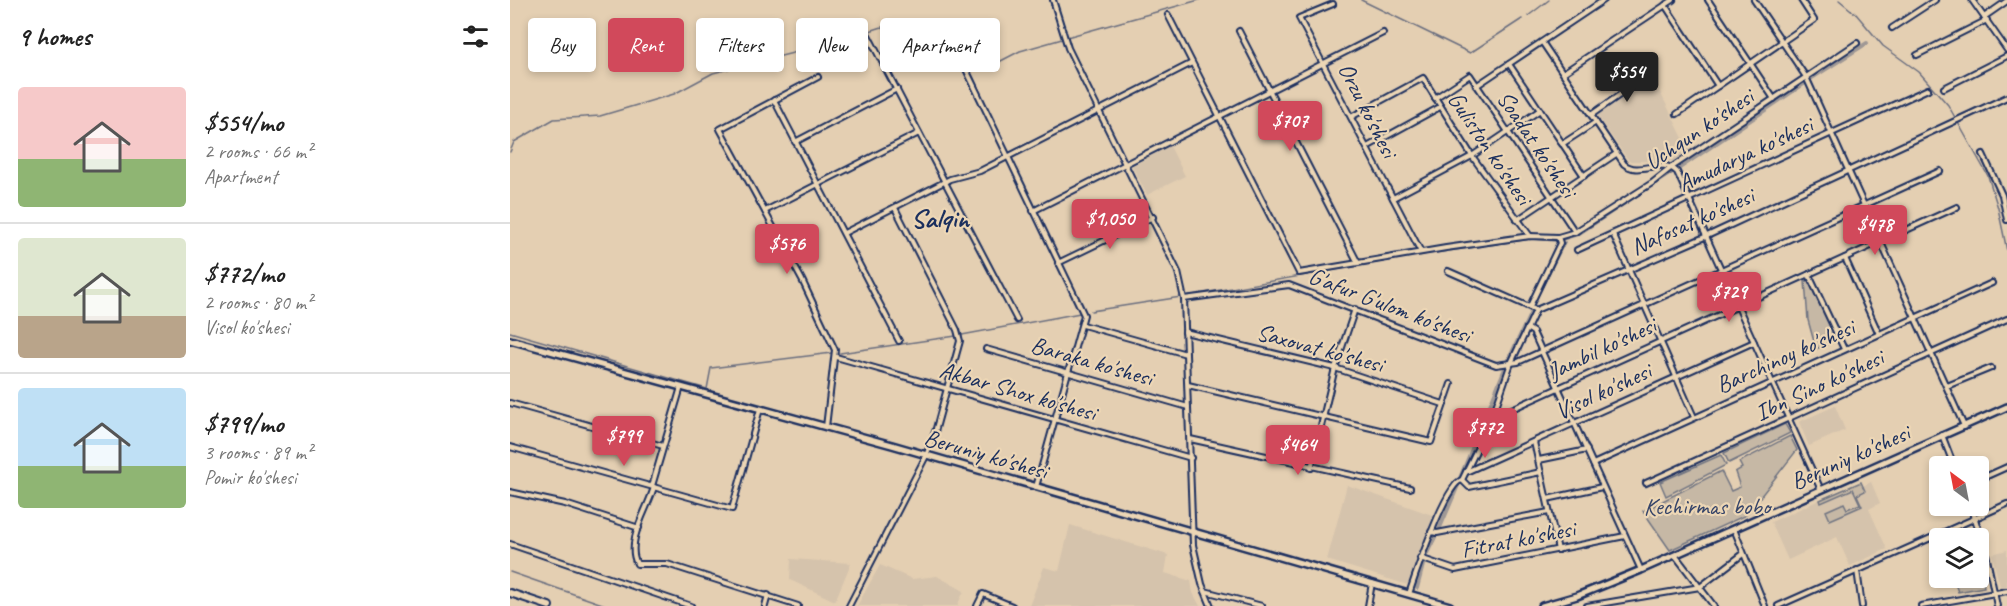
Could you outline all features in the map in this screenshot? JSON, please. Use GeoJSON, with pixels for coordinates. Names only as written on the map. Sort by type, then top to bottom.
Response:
{"type":"FeatureCollection","features":[{"type":"Feature","properties":{"kind":"highway"},"geometry":{"type":"LineString","coordinates":[[510,593],[549,606]]}},
{"type":"Feature","properties":{"kind":"main road","name":"Beruniy ko'shesi"},"geometry":{"type":"LineString","coordinates":[[510,340],[826,427],[1450,606]]}},
{"type":"Feature","properties":{"kind":"main road","name":"Beruniy ko'shesi"},"geometry":{"type":"LineString","coordinates":[[1542,606],[1557,604],[1641,570],[2007,407]]}},
{"type":"Feature","properties":{"kind":"street"},"geometry":{"type":"LineString","coordinates":[[1053,0],[1067,44],[1178,272],[1184,298],[1193,533],[1197,567],[1204,591],[1212,606]]}},
{"type":"Feature","properties":{"kind":"street"},"geometry":{"type":"LineString","coordinates":[[1476,86],[1604,0]]}},
{"type":"Feature","properties":{"kind":"street"},"geometry":{"type":"LineString","coordinates":[[1563,73],[1673,0]]}},
{"type":"Feature","properties":{"kind":"street"},"geometry":{"type":"LineString","coordinates":[[1708,0],[1774,99]]}},
{"type":"Feature","properties":{"kind":"street"},"geometry":{"type":"LineString","coordinates":[[1754,0],[1806,77],[1964,426]]}},
{"type":"Feature","properties":{"kind":"street","name":"Uchqun ko'shesi"},"geometry":{"type":"LineString","coordinates":[[1677,114],[1815,20],[1801,0]]}},
{"type":"Feature","properties":{"kind":"street"},"geometry":{"type":"LineString","coordinates":[[1892,28],[1935,0]]}},
{"type":"Feature","properties":{"kind":"street"},"geometry":{"type":"LineString","coordinates":[[1972,0],[2007,50]]}},
{"type":"Feature","properties":{"kind":"street"},"geometry":{"type":"LineString","coordinates":[[1917,56],[1986,19],[2007,1]]}},
{"type":"Feature","properties":{"kind":"street","name":"Orzu ko'shesi"},"geometry":{"type":"LineString","coordinates":[[1333,4],[1299,18],[1421,252]]}},
{"type":"Feature","properties":{"kind":"street"},"geometry":{"type":"LineString","coordinates":[[1665,5],[1718,86]]}},
{"type":"Feature","properties":{"kind":"street"},"geometry":{"type":"LineString","coordinates":[[1168,15],[1219,115]]}},
{"type":"Feature","properties":{"kind":"street"},"geometry":{"type":"LineString","coordinates":[[1239,31],[1271,89],[1358,263]]}},
{"type":"Feature","properties":{"kind":"street"},"geometry":{"type":"LineString","coordinates":[[1033,211],[1383,33]]}},
{"type":"Feature","properties":{"kind":"street"},"geometry":{"type":"LineString","coordinates":[[868,35],[1017,320]]}},
{"type":"Feature","properties":{"kind":"street"},"geometry":{"type":"LineString","coordinates":[[1542,42],[1617,154],[1629,168],[1663,165],[1672,167],[1691,199],[1821,490]]}},
{"type":"Feature","properties":{"kind":"street","name":"Uchqun ko'shesi"},"geometry":{"type":"LineString","coordinates":[[1219,115],[1299,273],[1421,252],[1530,236],[1558,237],[1575,232],[1652,183],[1672,167],[1857,43]]}},
{"type":"Feature","properties":{"kind":"street"},"geometry":{"type":"LineString","coordinates":[[1944,88],[2007,56]]}},
{"type":"Feature","properties":{"kind":"street"},"geometry":{"type":"LineString","coordinates":[[844,233],[945,182],[980,171],[1192,63]]}},
{"type":"Feature","properties":{"kind":"street"},"geometry":{"type":"LineString","coordinates":[[1509,64],[1584,176]]}},
{"type":"Feature","properties":{"kind":"street"},"geometry":{"type":"LineString","coordinates":[[967,72],[1058,263],[1082,306],[1084,315],[1036,488]]}},
{"type":"Feature","properties":{"kind":"street"},"geometry":{"type":"LineString","coordinates":[[1591,115],[1652,73]]}},
{"type":"Feature","properties":{"kind":"street","name":"Soadat ko'shesi"},"geometry":{"type":"LineString","coordinates":[[1435,98],[1470,75],[1575,232]]}},
{"type":"Feature","properties":{"kind":"street"},"geometry":{"type":"LineString","coordinates":[[818,77],[720,129],[807,290],[835,350],[836,357],[826,427]]}},
{"type":"Feature","properties":{"kind":"street","name":"Guliston ko'shesi"},"geometry":{"type":"LineString","coordinates":[[1351,117],[1423,78],[1472,156],[1530,236]]}},
{"type":"Feature","properties":{"kind":"street","name":"Amudarya ko'shesi"},"geometry":{"type":"LineString","coordinates":[[1576,250],[1928,88]]}},
{"type":"Feature","properties":{"kind":"street"},"geometry":{"type":"LineString","coordinates":[[795,142],[897,89]]}},
{"type":"Feature","properties":{"kind":"street","name":"Nafosat ko'shesi"},"geometry":{"type":"LineString","coordinates":[[1536,310],[1707,236],[2007,97]]}},
{"type":"Feature","properties":{"kind":"street"},"geometry":{"type":"LineString","coordinates":[[774,100],[899,341]]}},
{"type":"Feature","properties":{"kind":"street"},"geometry":{"type":"LineString","coordinates":[[1367,147],[1440,107]]}},
{"type":"Feature","properties":{"kind":"street"},"geometry":{"type":"LineString","coordinates":[[1393,198],[1472,156],[1539,110]]}},
{"type":"Feature","properties":{"kind":"street"},"geometry":{"type":"LineString","coordinates":[[1562,144],[1596,122]]}},
{"type":"Feature","properties":{"kind":"street"},"geometry":{"type":"LineString","coordinates":[[765,210],[818,186],[920,133]]}},
{"type":"Feature","properties":{"kind":"street"},"geometry":{"type":"LineString","coordinates":[[1517,220],[1617,154]]}},
{"type":"Feature","properties":{"kind":"street"},"geometry":{"type":"LineString","coordinates":[[1983,154],[2002,195],[2007,220]]}},
{"type":"Feature","properties":{"kind":"street"},"geometry":{"type":"LineString","coordinates":[[1511,363],[1541,352],[1940,171]]}},
{"type":"Feature","properties":{"kind":"street","name":"Jambil ko'shesi"},"geometry":{"type":"LineString","coordinates":[[1492,418],[1958,207]]}},
{"type":"Feature","properties":{"kind":"street"},"geometry":{"type":"LineString","coordinates":[[849,606],[926,456],[960,341],[957,330],[895,208]]}},
{"type":"Feature","properties":{"kind":"street"},"geometry":{"type":"LineString","coordinates":[[1058,263],[1153,217]]}},
{"type":"Feature","properties":{"kind":"street"},"geometry":{"type":"LineString","coordinates":[[1613,234],[1694,417]]}},
{"type":"Feature","properties":{"kind":"street"},"geometry":{"type":"LineString","coordinates":[[1530,306],[1560,243],[1558,237]]}},
{"type":"Feature","properties":{"kind":"street"},"geometry":{"type":"LineString","coordinates":[[1845,258],[1879,334]]}},
{"type":"Feature","properties":{"kind":"street"},"geometry":{"type":"LineString","coordinates":[[1409,594],[1431,532],[1453,485],[1462,480],[1492,418],[1511,363],[1536,310],[1448,271]]}},
{"type":"Feature","properties":{"kind":"street"},"geometry":{"type":"LineString","coordinates":[[1809,275],[1844,349]]}},
{"type":"Feature","properties":{"kind":"street","name":"Barchinoy ko'shesi"},"geometry":{"type":"LineString","coordinates":[[1593,464],[1992,283]]}},
{"type":"Feature","properties":{"kind":"street","name":"G'afur G'ulom ko'shesi"},"geometry":{"type":"LineString","coordinates":[[1184,298],[1289,285],[1496,365],[1511,363]]}},
{"type":"Feature","properties":{"kind":"street"},"geometry":{"type":"LineString","coordinates":[[1311,468],[1335,368],[1355,309]]}},
{"type":"Feature","properties":{"kind":"street","name":"Ibn Sino ko'shesi"},"geometry":{"type":"LineString","coordinates":[[1646,483],[2007,319]]}},
{"type":"Feature","properties":{"kind":"street"},"geometry":{"type":"LineString","coordinates":[[1083,325],[1186,354]]}},
{"type":"Feature","properties":{"kind":"street"},"geometry":{"type":"LineString","coordinates":[[1527,328],[1533,332],[1641,570]]}},
{"type":"Feature","properties":{"kind":"street","name":"Saxovat ko'shesi"},"geometry":{"type":"LineString","coordinates":[[1185,332],[1335,368],[1443,404]]}},
{"type":"Feature","properties":{"kind":"street","name":"Visol ko'shesi"},"geometry":{"type":"LineString","coordinates":[[1466,472],[1754,342]]}},
{"type":"Feature","properties":{"kind":"street","name":"Baraka ko'shesi"},"geometry":{"type":"LineString","coordinates":[[986,349],[1188,407]]}},
{"type":"Feature","properties":{"kind":"street","name":"Akbar Shox ko'shesi"},"geometry":{"type":"LineString","coordinates":[[836,357],[1191,458]]}},
{"type":"Feature","properties":{"kind":"street"},"geometry":{"type":"LineString","coordinates":[[1947,387],[1991,368]]}},
{"type":"Feature","properties":{"kind":"street"},"geometry":{"type":"LineString","coordinates":[[1188,385],[1431,442],[1451,384]]}},
{"type":"Feature","properties":{"kind":"street"},"geometry":{"type":"LineString","coordinates":[[681,387],[648,508],[642,515],[633,556],[637,564],[667,564],[698,576],[768,595],[798,606]]}},
{"type":"Feature","properties":{"kind":"street"},"geometry":{"type":"LineString","coordinates":[[510,404],[663,447]]}},
{"type":"Feature","properties":{"kind":"street"},"geometry":{"type":"LineString","coordinates":[[510,447],[732,509],[760,409]]}},
{"type":"Feature","properties":{"kind":"street"},"geometry":{"type":"LineString","coordinates":[[1942,435],[1950,456]]}},
{"type":"Feature","properties":{"kind":"street"},"geometry":{"type":"LineString","coordinates":[[1190,439],[1311,468],[1410,488]]}},
{"type":"Feature","properties":{"kind":"street"},"geometry":{"type":"LineString","coordinates":[[1534,442],[1558,550]]}},
{"type":"Feature","properties":{"kind":"street"},"geometry":{"type":"LineString","coordinates":[[1539,460],[1587,450]]}},
{"type":"Feature","properties":{"kind":"street"},"geometry":{"type":"LineString","coordinates":[[1989,475],[2007,466]]}},
{"type":"Feature","properties":{"kind":"street"},"geometry":{"type":"LineString","coordinates":[[1462,480],[1469,487],[1541,472]]}},
{"type":"Feature","properties":{"kind":"street"},"geometry":{"type":"LineString","coordinates":[[1547,499],[1602,487]]}},
{"type":"Feature","properties":{"kind":"street"},"geometry":{"type":"LineString","coordinates":[[510,492],[565,504],[639,528]]}},
{"type":"Feature","properties":{"kind":"street"},"geometry":{"type":"LineString","coordinates":[[1778,606],[2007,504]]}},
{"type":"Feature","properties":{"kind":"street"},"geometry":{"type":"LineString","coordinates":[[1431,532],[1437,533],[1549,512]]}},
{"type":"Feature","properties":{"kind":"street"},"geometry":{"type":"LineString","coordinates":[[1976,517],[1996,606]]}},
{"type":"Feature","properties":{"kind":"street"},"geometry":{"type":"LineString","coordinates":[[1734,529],[1765,606]]}},
{"type":"Feature","properties":{"kind":"street","name":"Fitrat ko'shesi"},"geometry":{"type":"LineString","coordinates":[[1420,558],[1455,570],[1625,536]]}},
{"type":"Feature","properties":{"kind":"street"},"geometry":{"type":"LineString","coordinates":[[510,544],[691,606]]}},
{"type":"Feature","properties":{"kind":"street"},"geometry":{"type":"LineString","coordinates":[[1587,606],[1700,587],[1743,554]]}},
{"type":"Feature","properties":{"kind":"street"},"geometry":{"type":"LineString","coordinates":[[1675,555],[1714,606]]}},
{"type":"Feature","properties":{"kind":"street"},"geometry":{"type":"LineString","coordinates":[[1857,570],[1862,606]]}},
{"type":"Feature","properties":{"kind":"street"},"geometry":{"type":"LineString","coordinates":[[1368,606],[1372,583]]}},
{"type":"Feature","properties":{"kind":"street"},"geometry":{"type":"LineString","coordinates":[[1204,591],[1262,606]]}},
{"type":"Feature","properties":{"kind":"street"},"geometry":{"type":"LineString","coordinates":[[1921,606],[2007,591]]}},
{"type":"Feature","properties":{"kind":"street"},"geometry":{"type":"LineString","coordinates":[[977,606],[983,594],[1012,606]]}},
{"type":"Feature","properties":{"kind":"street"},"geometry":{"type":"LineString","coordinates":[[765,606],[768,595]]}},
{"type":"Feature","properties":{"kind":"shaded area"},"geometry":{"type":"Polygon","coordinates":[[[1652,76],[1691,154],[1679,161],[1629,161],[1596,114],[1652,76]]]}},
{"type":"Feature","properties":{"kind":"shaded area"},"geometry":{"type":"Polygon","coordinates":[[[1170,146],[1185,176],[1147,195],[1132,166],[1170,146]]]}},
{"type":"Feature","properties":{"kind":"shaded area"},"geometry":{"type":"Polygon","coordinates":[[[1835,406],[1845,430],[1809,446],[1799,422],[1835,406]]]}},
{"type":"Feature","properties":{"kind":"shaded area"},"geometry":{"type":"Polygon","coordinates":[[[1861,481],[1863,486],[1871,482],[1880,503],[1869,509],[1887,549],[1850,566],[1837,537],[1788,560],[1771,522],[1861,481]]]}},
{"type":"Feature","properties":{"kind":"shaded area"},"geometry":{"type":"Polygon","coordinates":[[[1347,485],[1435,516],[1408,585],[1327,560],[1347,485]]]}},
{"type":"Feature","properties":{"kind":"shaded area"},"geometry":{"type":"Polygon","coordinates":[[[1070,525],[1168,555],[1165,573],[1191,581],[1193,593],[1200,606],[1029,606],[1044,567],[1059,571],[1070,525]]]}},
{"type":"Feature","properties":{"kind":"shaded area"},"geometry":{"type":"Polygon","coordinates":[[[2007,550],[2007,588],[2001,590],[1992,554],[2007,550]]]}},
{"type":"Feature","properties":{"kind":"shaded area"},"geometry":{"type":"Polygon","coordinates":[[[791,559],[851,563],[835,601],[790,580],[791,559]]]}},
{"type":"Feature","properties":{"kind":"shaded area"},"geometry":{"type":"Polygon","coordinates":[[[880,565],[912,579],[937,576],[964,591],[957,606],[857,606],[880,565]]]}},
{"type":"Feature","properties":{"kind":"green space"},"geometry":{"type":"Polygon","coordinates":[[[1810,280],[1838,340],[1816,349],[1808,320],[1805,281],[1810,280]]]}},
{"type":"Feature","properties":{"kind":"green space"},"geometry":{"type":"Polygon","coordinates":[[[1785,424],[1790,433],[1729,463],[1724,453],[1785,424]]]}},
{"type":"Feature","properties":{"kind":"green space","name":"Kechirmas bobo"},"geometry":{"type":"Polygon","coordinates":[[[1790,436],[1797,450],[1746,515],[1670,550],[1643,511],[1721,471],[1731,491],[1740,487],[1735,472],[1742,468],[1739,462],[1790,436]]]}},
{"type":"Feature","properties":{"kind":"green space"},"geometry":{"type":"Polygon","coordinates":[[[1721,455],[1726,465],[1666,496],[1660,482],[1721,455]]]}},
{"type":"Feature","properties":{"kind":"green space"},"geometry":{"type":"Polygon","coordinates":[[[1861,482],[1865,491],[1857,495],[1862,506],[1830,520],[1826,511],[1844,503],[1847,509],[1860,504],[1853,489],[1821,503],[1820,500],[1861,482]]]}},
{"type":"Feature","properties":{"kind":"green space"},"geometry":{"type":"Polygon","coordinates":[[[1957,588],[1979,588],[1958,592],[1957,588]]]}},
{"type":"Feature","properties":{"kind":"waterway"},"geometry":{"type":"LineString","coordinates":[[1067,37],[1199,0]]}},
{"type":"Feature","properties":{"kind":"waterway"},"geometry":{"type":"LineString","coordinates":[[1361,0],[1470,53],[1522,19]]}},
{"type":"Feature","properties":{"kind":"waterway"},"geometry":{"type":"LineString","coordinates":[[1528,16],[1549,0]]}},
{"type":"Feature","properties":{"kind":"waterway"},"geometry":{"type":"LineString","coordinates":[[1839,0],[1856,14],[1883,46],[1919,72],[1948,105],[1988,176],[1998,208],[2007,251]]}},
{"type":"Feature","properties":{"kind":"waterway"},"geometry":{"type":"LineString","coordinates":[[510,152],[514,142],[554,119],[600,116],[674,94],[713,73],[829,44],[882,27],[926,43],[997,63],[1020,51],[1062,39]]}},
{"type":"Feature","properties":{"kind":"waterway"},"geometry":{"type":"LineString","coordinates":[[1812,78],[1867,43]]}},
{"type":"Feature","properties":{"kind":"waterway"},"geometry":{"type":"LineString","coordinates":[[1678,169],[1808,81]]}},
{"type":"Feature","properties":{"kind":"waterway"},"geometry":{"type":"LineString","coordinates":[[1562,240],[1578,235],[1674,172]]}},
{"type":"Feature","properties":{"kind":"waterway"},"geometry":{"type":"LineString","coordinates":[[1186,296],[1421,255],[1531,239],[1557,241]]}},
{"type":"Feature","properties":{"kind":"waterway"},"geometry":{"type":"LineString","coordinates":[[1533,306],[1565,242]]}},
{"type":"Feature","properties":{"kind":"waterway"},"geometry":{"type":"LineString","coordinates":[[1091,311],[1181,297]]}},
{"type":"Feature","properties":{"kind":"waterway"},"geometry":{"type":"LineString","coordinates":[[1508,361],[1532,310]]}},
{"type":"Feature","properties":{"kind":"waterway"},"geometry":{"type":"LineString","coordinates":[[962,335],[1080,313]]}},
{"type":"Feature","properties":{"kind":"waterway"},"geometry":{"type":"LineString","coordinates":[[510,332],[707,389],[711,368],[832,353]]}},
{"type":"Feature","properties":{"kind":"waterway"},"geometry":{"type":"LineString","coordinates":[[840,353],[956,336]]}},
{"type":"Feature","properties":{"kind":"waterway"},"geometry":{"type":"LineString","coordinates":[[1460,478],[1506,366]]}},
{"type":"Feature","properties":{"kind":"waterway"},"geometry":{"type":"LineString","coordinates":[[1439,530],[1459,483]]}},
{"type":"Feature","properties":{"kind":"waterway"},"geometry":{"type":"LineString","coordinates":[[1426,555],[1436,535]]}},
{"type":"Feature","properties":{"kind":"waterway"},"geometry":{"type":"LineString","coordinates":[[1417,588],[1424,561]]}},
{"type":"Feature","properties":{"kind":"waterway"},"geometry":{"type":"LineString","coordinates":[[510,572],[608,606]]}},
{"type":"Feature","properties":{"kind":"district","name":"Salqin"},"geometry":{"type":"Point","coordinates":[940,218]}}]}
